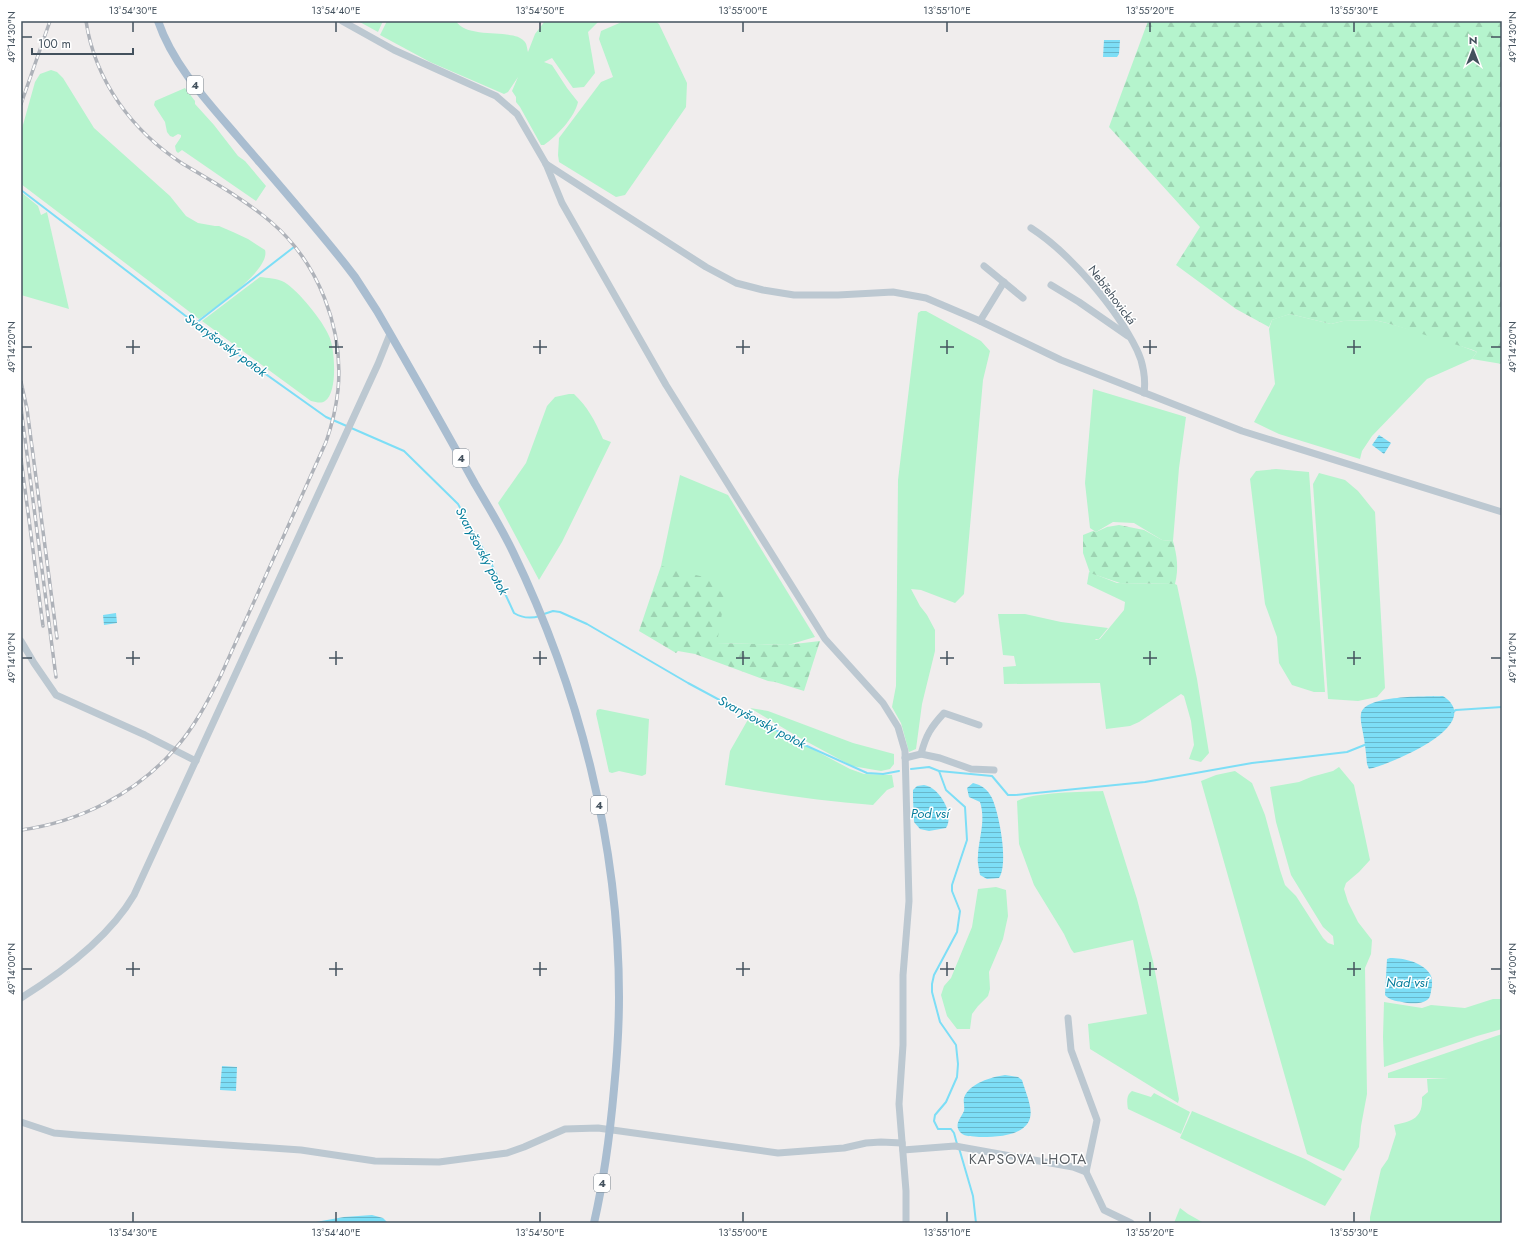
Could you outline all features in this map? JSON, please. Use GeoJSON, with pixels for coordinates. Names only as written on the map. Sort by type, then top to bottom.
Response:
{"type":"FeatureCollection","features":[{"type":"Feature","properties":{"kind":"main road","name":"4"},"geometry":{"type":"LineString","coordinates":[[158,21],[165,38],[191,80],[214,110],[345,264],[373,304],[512,550],[538,608],[567,685],[584,742],[601,815],[613,889],[617,945],[619,997],[617,1058],[611,1130],[594,1223]]}},
{"type":"Feature","properties":{"kind":"street"},"geometry":{"type":"LineString","coordinates":[[342,21],[394,50],[496,96],[517,114],[546,164],[562,203],[666,385],[824,639],[883,703],[898,727],[905,751],[909,901],[903,975],[903,1045],[899,1104],[906,1191],[906,1223]]}},
{"type":"Feature","properties":{"kind":"street"},"geometry":{"type":"LineString","coordinates":[[546,164],[706,267],[736,283],[763,290],[794,295],[838,295],[892,292],[926,298],[980,321],[1061,360],[1242,431],[1502,512]]}},
{"type":"Feature","properties":{"kind":"street","name":"Nebřehovická"},"geometry":{"type":"LineString","coordinates":[[1031,228],[1050,241],[1083,274],[1112,310],[1138,351],[1142,362],[1145,387],[1144,392]]}},
{"type":"Feature","properties":{"kind":"street"},"geometry":{"type":"LineString","coordinates":[[984,266],[1023,298]]}},
{"type":"Feature","properties":{"kind":"street"},"geometry":{"type":"LineString","coordinates":[[980,321],[1004,282]]}},
{"type":"Feature","properties":{"kind":"street"},"geometry":{"type":"LineString","coordinates":[[1051,285],[1130,337]]}},
{"type":"Feature","properties":{"kind":"street"},"geometry":{"type":"LineString","coordinates":[[21,998],[45,983],[112,925],[125,910],[134,895],[346,434],[390,334]]}},
{"type":"Feature","properties":{"kind":"street"},"geometry":{"type":"LineString","coordinates":[[21,641],[42,676],[56,695],[145,735],[196,761]]}},
{"type":"Feature","properties":{"kind":"street"},"geometry":{"type":"LineString","coordinates":[[921,754],[926,737],[933,725],[944,713],[979,725]]}},
{"type":"Feature","properties":{"kind":"street"},"geometry":{"type":"LineString","coordinates":[[905,758],[921,754],[971,769],[994,770]]}},
{"type":"Feature","properties":{"kind":"street"},"geometry":{"type":"LineString","coordinates":[[1068,1018],[1071,1050],[1097,1120],[1086,1172],[1104,1210],[1131,1223]]}},
{"type":"Feature","properties":{"kind":"street"},"geometry":{"type":"LineString","coordinates":[[21,1122],[54,1133],[76,1136],[301,1150],[375,1161],[431,1162],[465,1160],[507,1153],[565,1129],[598,1128],[778,1154],[844,1148],[866,1143],[881,1142],[903,1147],[958,1146],[1073,1167],[1086,1172]]}},
{"type":"Feature","properties":{"kind":"green space"},"geometry":{"type":"Polygon","coordinates":[[[358,21],[383,21],[378,32],[358,21]]]}},
{"type":"Feature","properties":{"kind":"green space"},"geometry":{"type":"Polygon","coordinates":[[[387,21],[456,21],[462,27],[470,30],[519,37],[525,42],[528,52],[535,34],[545,21],[599,21],[588,32],[595,73],[584,87],[573,88],[552,58],[544,62],[552,65],[578,102],[573,114],[559,132],[544,145],[541,145],[516,102],[516,97],[512,91],[518,77],[508,92],[504,94],[430,62],[380,35],[387,21]]]}},
{"type":"Feature","properties":{"kind":"green space"},"geometry":{"type":"Polygon","coordinates":[[[624,21],[655,21],[659,24],[687,83],[686,107],[625,195],[616,197],[559,162],[558,155],[559,138],[601,82],[613,77],[599,39],[601,31],[624,21]]]}},
{"type":"Feature","properties":{"kind":"green space"},"geometry":{"type":"Polygon","coordinates":[[[1148,21],[1502,21],[1502,364],[1472,359],[1477,352],[1473,350],[1374,320],[1343,321],[1331,324],[1290,314],[1272,320],[1269,327],[1236,309],[1176,265],[1200,227],[1109,127],[1148,21]]]}},
{"type":"Feature","properties":{"kind":"green space"},"geometry":{"type":"Polygon","coordinates":[[[51,70],[57,72],[63,78],[94,128],[170,196],[186,216],[198,223],[219,226],[233,232],[248,239],[265,250],[265,258],[251,278],[228,298],[199,319],[21,184],[21,132],[35,82],[40,74],[51,70]]]}},
{"type":"Feature","properties":{"kind":"green space"},"geometry":{"type":"Polygon","coordinates":[[[185,88],[195,101],[195,104],[214,125],[238,156],[245,161],[266,186],[256,201],[182,150],[178,153],[176,151],[175,146],[181,135],[178,134],[173,137],[170,136],[167,132],[165,122],[154,105],[155,101],[185,88]]]}},
{"type":"Feature","properties":{"kind":"green space"},"geometry":{"type":"Polygon","coordinates":[[[21,192],[38,206],[41,215],[47,212],[69,309],[21,295],[21,192]]]}},
{"type":"Feature","properties":{"kind":"green space"},"geometry":{"type":"Polygon","coordinates":[[[260,277],[272,278],[284,282],[290,286],[310,306],[326,330],[333,350],[334,380],[329,396],[325,401],[311,401],[202,321],[260,277]]]}},
{"type":"Feature","properties":{"kind":"green space"},"geometry":{"type":"Polygon","coordinates":[[[921,311],[926,311],[981,341],[990,351],[983,380],[964,594],[955,603],[921,590],[911,589],[935,630],[935,651],[922,704],[916,749],[909,752],[901,723],[892,707],[896,686],[898,480],[918,313],[921,311]]]}},
{"type":"Feature","properties":{"kind":"green space"},"geometry":{"type":"Polygon","coordinates":[[[1290,314],[1331,324],[1343,321],[1374,320],[1440,338],[1477,352],[1472,359],[1427,379],[1372,436],[1362,451],[1360,459],[1279,434],[1254,422],[1275,384],[1269,329],[1272,320],[1290,314]]]}},
{"type":"Feature","properties":{"kind":"green space"},"geometry":{"type":"Polygon","coordinates":[[[1093,389],[1186,417],[1179,468],[1173,541],[1162,540],[1134,523],[1113,522],[1096,532],[1090,528],[1085,483],[1093,389]]]}},
{"type":"Feature","properties":{"kind":"green space"},"geometry":{"type":"Polygon","coordinates":[[[574,394],[579,399],[591,415],[603,439],[611,442],[562,542],[539,580],[498,503],[526,463],[547,406],[555,397],[574,394]]]}},
{"type":"Feature","properties":{"kind":"green space"},"geometry":{"type":"Polygon","coordinates":[[[1276,469],[1309,472],[1325,692],[1314,692],[1292,685],[1279,663],[1277,637],[1265,604],[1250,479],[1256,471],[1276,469]]]}},
{"type":"Feature","properties":{"kind":"green space"},"geometry":{"type":"Polygon","coordinates":[[[1319,473],[1345,480],[1358,491],[1375,512],[1385,688],[1377,697],[1358,701],[1328,699],[1313,484],[1319,473]]]}},
{"type":"Feature","properties":{"kind":"green space"},"geometry":{"type":"Polygon","coordinates":[[[680,475],[728,495],[815,637],[788,645],[717,643],[661,566],[680,475]]]}},
{"type":"Feature","properties":{"kind":"green space"},"geometry":{"type":"Polygon","coordinates":[[[1119,525],[1144,530],[1162,540],[1173,541],[1177,562],[1175,584],[1120,583],[1090,573],[1083,553],[1083,535],[1093,531],[1096,532],[1107,527],[1119,525]]]}},
{"type":"Feature","properties":{"kind":"green space"},"geometry":{"type":"Polygon","coordinates":[[[661,566],[727,583],[717,643],[786,645],[820,641],[804,691],[768,681],[695,654],[678,651],[676,653],[639,631],[661,566]]]}},
{"type":"Feature","properties":{"kind":"green space"},"geometry":{"type":"Polygon","coordinates":[[[1089,572],[1117,583],[1177,585],[1197,679],[1209,753],[1201,762],[1189,759],[1194,745],[1191,721],[1184,696],[1181,694],[1139,722],[1130,726],[1106,729],[1100,683],[1004,684],[1003,667],[1016,666],[1014,656],[1003,655],[998,614],[1025,614],[1061,622],[1108,628],[1099,639],[1095,639],[1096,640],[1100,639],[1124,610],[1125,602],[1087,584],[1089,572]]]}},
{"type":"Feature","properties":{"kind":"green space"},"geometry":{"type":"Polygon","coordinates":[[[750,708],[768,711],[853,743],[894,754],[894,764],[890,769],[881,771],[852,766],[800,738],[750,708]]]}},
{"type":"Feature","properties":{"kind":"green space"},"geometry":{"type":"Polygon","coordinates":[[[600,709],[649,719],[646,774],[642,776],[619,771],[612,773],[609,772],[596,714],[597,710],[600,709]]]}},
{"type":"Feature","properties":{"kind":"green space"},"geometry":{"type":"Polygon","coordinates":[[[750,716],[850,769],[864,774],[892,775],[894,787],[887,790],[873,805],[799,797],[725,785],[730,751],[750,716]]]}},
{"type":"Feature","properties":{"kind":"green space"},"geometry":{"type":"Polygon","coordinates":[[[1339,767],[1354,785],[1370,860],[1346,883],[1344,889],[1348,902],[1358,922],[1372,940],[1371,954],[1365,968],[1367,1094],[1359,1147],[1344,1171],[1307,1154],[1201,781],[1216,775],[1235,771],[1252,783],[1265,815],[1285,885],[1296,896],[1323,938],[1328,943],[1334,945],[1333,936],[1323,927],[1291,875],[1276,822],[1270,787],[1299,782],[1333,771],[1339,767]]]}},
{"type":"Feature","properties":{"kind":"green space"},"geometry":{"type":"Polygon","coordinates":[[[1103,791],[1137,899],[1153,961],[1179,1099],[1178,1103],[1090,1049],[1088,1024],[1147,1014],[1133,940],[1074,953],[1034,885],[1019,844],[1017,801],[1024,798],[1046,794],[1103,791]]]}},
{"type":"Feature","properties":{"kind":"green space"},"geometry":{"type":"Polygon","coordinates":[[[996,887],[1006,890],[1008,916],[1003,939],[989,972],[990,989],[988,996],[972,1014],[970,1029],[957,1029],[947,1016],[941,995],[944,986],[951,978],[972,927],[978,889],[996,887]]]}},
{"type":"Feature","properties":{"kind":"green space"},"geometry":{"type":"Polygon","coordinates":[[[1493,999],[1502,999],[1502,1029],[1384,1067],[1384,1002],[1422,1008],[1431,1005],[1465,1008],[1493,999]]]}},
{"type":"Feature","properties":{"kind":"green space"},"geometry":{"type":"Polygon","coordinates":[[[1502,1034],[1502,1223],[1370,1223],[1381,1169],[1388,1159],[1396,1134],[1394,1125],[1407,1122],[1419,1114],[1421,1110],[1422,1097],[1428,1092],[1427,1079],[1449,1078],[1388,1078],[1388,1073],[1502,1034]]]}},
{"type":"Feature","properties":{"kind":"green space"},"geometry":{"type":"Polygon","coordinates":[[[1132,1091],[1151,1097],[1154,1093],[1190,1112],[1181,1134],[1128,1109],[1127,1101],[1132,1091]]]}},
{"type":"Feature","properties":{"kind":"green space"},"geometry":{"type":"Polygon","coordinates":[[[1192,1111],[1305,1159],[1342,1179],[1325,1206],[1180,1138],[1192,1111]]]}},
{"type":"Feature","properties":{"kind":"green space"},"geometry":{"type":"Polygon","coordinates":[[[1180,1208],[1188,1214],[1204,1223],[1174,1223],[1180,1208]]]}},
{"type":"Feature","properties":{"kind":"water"},"geometry":{"type":"Polygon","coordinates":[[[1104,40],[1120,40],[1119,54],[1117,57],[1103,57],[1104,40]]]}},
{"type":"Feature","properties":{"kind":"water"},"geometry":{"type":"Polygon","coordinates":[[[1379,435],[1391,443],[1384,454],[1372,445],[1379,435]]]}},
{"type":"Feature","properties":{"kind":"water"},"geometry":{"type":"Polygon","coordinates":[[[116,613],[117,623],[104,625],[103,615],[116,613]]]}},
{"type":"Feature","properties":{"kind":"water"},"geometry":{"type":"Polygon","coordinates":[[[1443,696],[1453,707],[1453,719],[1445,731],[1431,742],[1396,760],[1369,769],[1361,719],[1361,714],[1365,708],[1373,703],[1397,698],[1443,696]]]}},
{"type":"Feature","properties":{"kind":"water"},"geometry":{"type":"Polygon","coordinates":[[[973,783],[984,788],[989,793],[995,805],[1000,826],[1003,850],[1002,871],[999,878],[987,879],[980,875],[978,858],[982,829],[982,809],[980,802],[969,797],[967,788],[973,783]]]}},
{"type":"Feature","properties":{"kind":"water","name":"Pod vsí"},"geometry":{"type":"Polygon","coordinates":[[[924,785],[935,791],[944,802],[948,816],[946,828],[929,831],[920,829],[914,822],[913,790],[917,786],[924,785]]]}},
{"type":"Feature","properties":{"kind":"water","name":"Nad vsí"},"geometry":{"type":"Polygon","coordinates":[[[1390,958],[1412,962],[1427,970],[1431,975],[1432,981],[1431,994],[1428,999],[1418,1003],[1409,1003],[1393,1000],[1385,995],[1387,959],[1390,958]]]}},
{"type":"Feature","properties":{"kind":"water"},"geometry":{"type":"Polygon","coordinates":[[[222,1066],[237,1067],[236,1091],[220,1090],[222,1066]]]}},
{"type":"Feature","properties":{"kind":"water"},"geometry":{"type":"Polygon","coordinates":[[[1005,1075],[1018,1077],[1022,1080],[1031,1114],[1027,1124],[1022,1129],[1008,1135],[979,1137],[967,1136],[961,1133],[958,1124],[964,1111],[964,1098],[967,1093],[971,1088],[982,1082],[994,1077],[1005,1075]]]}},
{"type":"Feature","properties":{"kind":"water"},"geometry":{"type":"Polygon","coordinates":[[[372,1215],[383,1218],[388,1223],[310,1223],[344,1217],[372,1215]]]}},
{"type":"Feature","properties":{"kind":"waterway","name":"Svaryšovský potok"},"geometry":{"type":"LineString","coordinates":[[21,190],[204,330],[326,417],[404,451],[458,504],[491,563],[514,613],[526,618],[540,616]]}},
{"type":"Feature","properties":{"kind":"waterway"},"geometry":{"type":"LineString","coordinates":[[196,323],[294,247]]}},
{"type":"Feature","properties":{"kind":"waterway","name":"Svaryšovský potok"},"geometry":{"type":"LineString","coordinates":[[544,614],[553,611],[560,612],[587,624],[688,683],[798,742],[867,773],[883,774],[899,771]]}},
{"type":"Feature","properties":{"kind":"waterway"},"geometry":{"type":"LineString","coordinates":[[1452,712],[1456,710],[1502,707]]}},
{"type":"Feature","properties":{"kind":"waterway"},"geometry":{"type":"LineString","coordinates":[[939,771],[992,776],[1008,795],[1015,795],[1145,782],[1252,763],[1347,752],[1367,744]]}},
{"type":"Feature","properties":{"kind":"waterway","name":"Svaryšovský potok"},"geometry":{"type":"LineString","coordinates":[[911,769],[929,767],[939,771],[946,790],[965,807],[967,840],[952,885],[952,891],[960,911],[957,932],[934,975],[932,984],[932,992],[940,1022],[956,1045],[958,1064],[957,1077],[946,1102],[935,1115],[934,1121],[938,1129],[951,1129],[954,1133],[957,1144]]}},
{"type":"Feature","properties":{"kind":"waterway","name":"Svaryšovský potok"},"geometry":{"type":"LineString","coordinates":[[959,1148],[973,1196],[976,1223]]}},
{"type":"Feature","properties":{"kind":"railway"},"geometry":{"type":"LineString","coordinates":[[21,104],[50,21]]}},
{"type":"Feature","properties":{"kind":"railway"},"geometry":{"type":"LineString","coordinates":[[21,830],[43,826],[85,813],[124,793],[159,766],[188,733],[206,704],[221,675],[326,442],[334,416],[338,390],[339,367],[337,343],[332,320],[314,276],[302,256],[288,238],[271,222],[239,198],[183,164],[165,151],[132,120],[107,84],[98,64],[86,21]]}},
{"type":"Feature","properties":{"kind":"railway"},"geometry":{"type":"LineString","coordinates":[[21,382],[27,409],[57,638]]}},
{"type":"Feature","properties":{"kind":"railway"},"geometry":{"type":"LineString","coordinates":[[21,408],[56,677]]}},
{"type":"Feature","properties":{"kind":"railway"},"geometry":{"type":"LineString","coordinates":[[21,459],[43,626]]}},
{"type":"Feature","properties":{"kind":"district","name":"KAPSOVA LHOTA"},"geometry":{"type":"Point","coordinates":[1028,1159]}}]}
